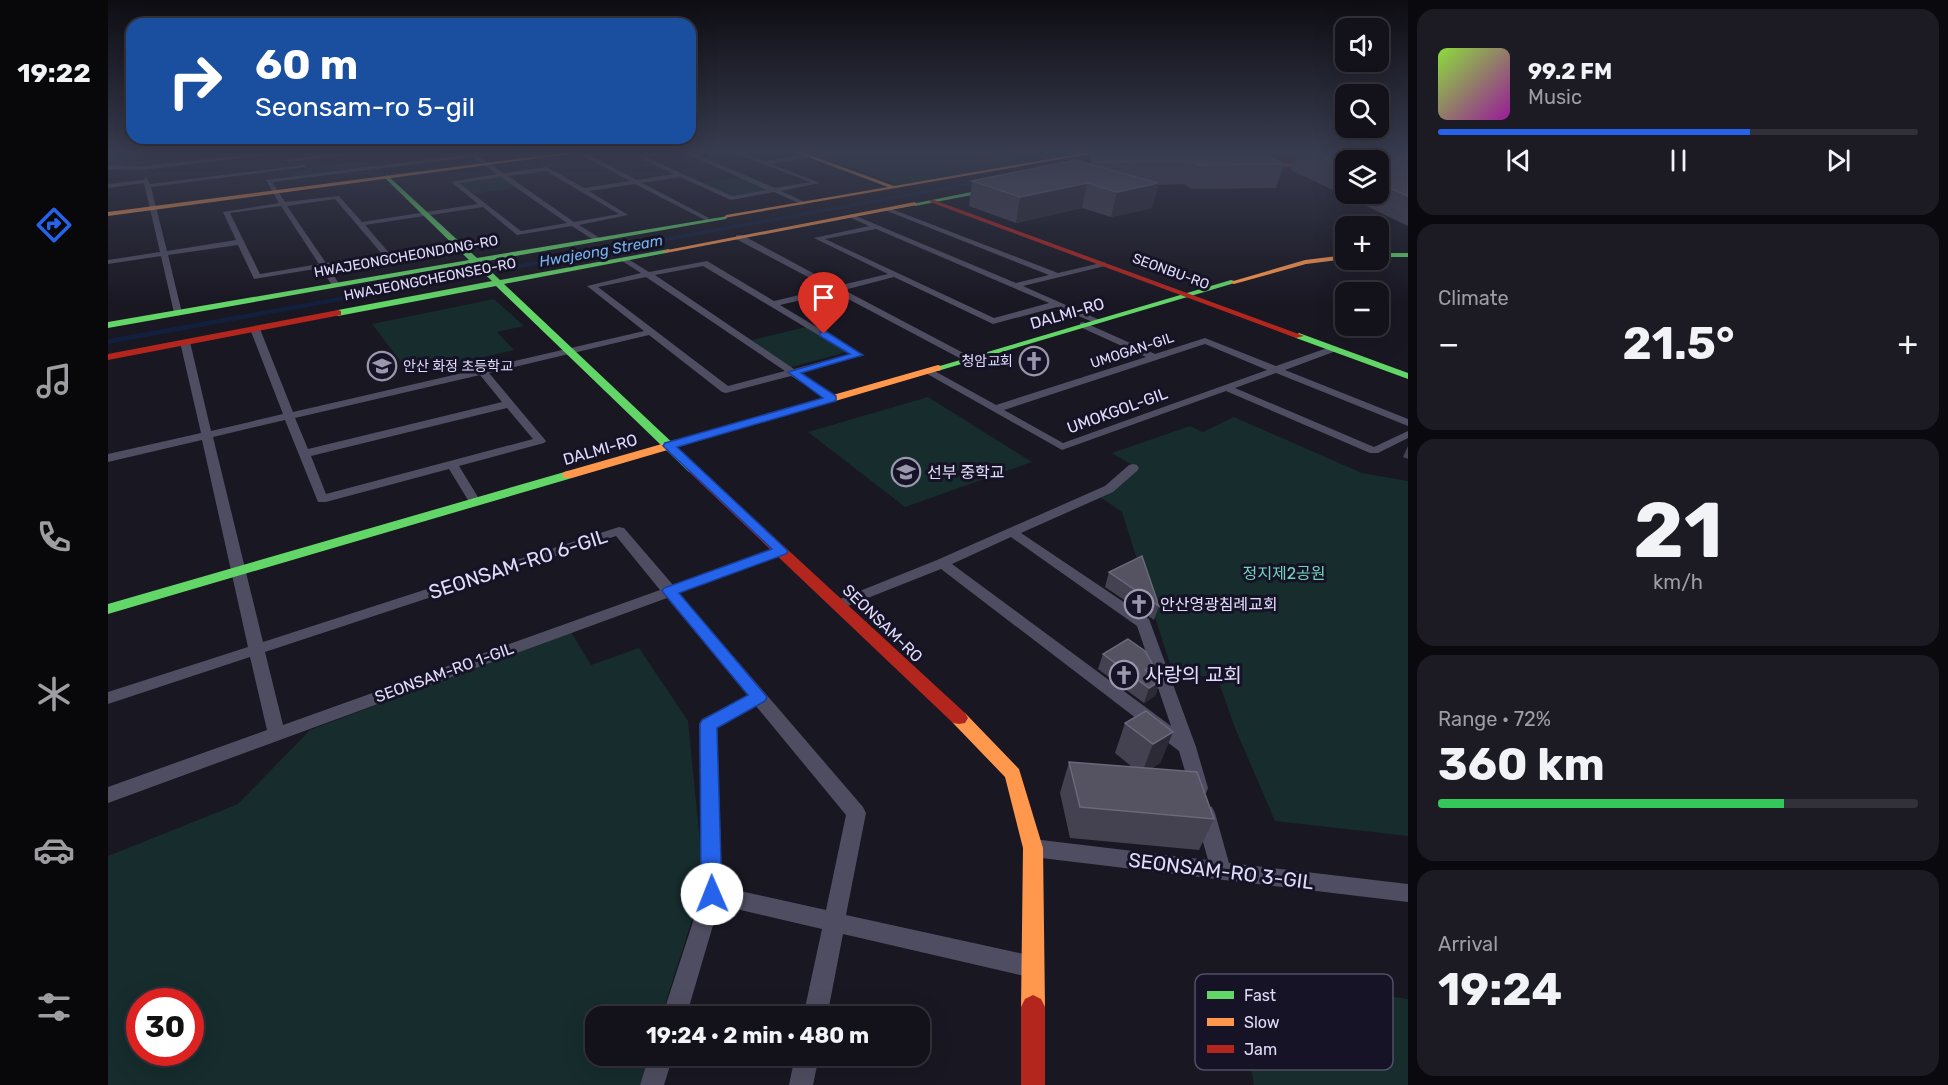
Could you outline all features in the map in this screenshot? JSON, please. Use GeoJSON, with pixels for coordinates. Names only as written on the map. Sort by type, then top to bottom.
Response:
{"type":"FeatureCollection","features":[{"type":"Feature","properties":{"kind":"street"},"geometry":{"type":"LineString","coordinates":[[152,203],[178,313]]}},
{"type":"Feature","properties":{"kind":"street"},"geometry":{"type":"LineString","coordinates":[[108,214],[197,203]]}},
{"type":"Feature","properties":{"kind":"street"},"geometry":{"type":"LineString","coordinates":[[251,203],[226,212],[256,277],[387,255],[343,203]]}},
{"type":"Feature","properties":{"kind":"street"},"geometry":{"type":"LineString","coordinates":[[282,203],[336,285]]}},
{"type":"Feature","properties":{"kind":"street","name":"SEONSAM-RO"},"geometry":{"type":"LineString","coordinates":[[414,203],[669,446],[840,604],[989,747],[1013,774],[1034,848],[1033,1085]]}},
{"type":"Feature","properties":{"kind":"street"},"geometry":{"type":"LineString","coordinates":[[482,203],[520,233],[625,215],[604,203]]}},
{"type":"Feature","properties":{"kind":"street"},"geometry":{"type":"LineString","coordinates":[[542,203],[595,239]]}},
{"type":"Feature","properties":{"kind":"street"},"geometry":{"type":"LineString","coordinates":[[676,203],[707,219]]}},
{"type":"Feature","properties":{"kind":"street","name":"HWAJEONGCHEONDONG-RO"},"geometry":{"type":"LineString","coordinates":[[108,325],[478,263],[595,239],[799,203]]}},
{"type":"Feature","properties":{"kind":"street","name":"HWAJEONGCHEONSEO-RO"},"geometry":{"type":"LineString","coordinates":[[108,357],[497,280],[625,259],[889,210],[918,203]]}},
{"type":"Feature","properties":{"kind":"street","name":"SEONBU-RO"},"geometry":{"type":"LineString","coordinates":[[935,203],[1408,376]]}},
{"type":"Feature","properties":{"kind":"street"},"geometry":{"type":"LineString","coordinates":[[361,224],[485,205]]}},
{"type":"Feature","properties":{"kind":"street"},"geometry":{"type":"LineString","coordinates":[[889,210],[1056,275]]}},
{"type":"Feature","properties":{"kind":"street"},"geometry":{"type":"LineString","coordinates":[[851,216],[1098,321]]}},
{"type":"Feature","properties":{"kind":"street"},"geometry":{"type":"LineString","coordinates":[[876,227],[818,238],[993,321],[1057,304]]}},
{"type":"Feature","properties":{"kind":"street"},"geometry":{"type":"LineString","coordinates":[[739,237],[969,359]]}},
{"type":"Feature","properties":{"kind":"street"},"geometry":{"type":"LineString","coordinates":[[108,262],[240,242]]}},
{"type":"Feature","properties":{"kind":"street"},"geometry":{"type":"LineString","coordinates":[[1389,255],[1408,255]]}},
{"type":"Feature","properties":{"kind":"street","name":"DALMI-RO"},"geometry":{"type":"LineString","coordinates":[[108,609],[1187,295],[1305,262],[1335,258]]}},
{"type":"Feature","properties":{"kind":"street"},"geometry":{"type":"LineString","coordinates":[[625,259],[832,399]]}},
{"type":"Feature","properties":{"kind":"street"},"geometry":{"type":"LineString","coordinates":[[705,263],[773,304],[858,355],[726,390],[591,286],[705,263]]}},
{"type":"Feature","properties":{"kind":"street"},"geometry":{"type":"LineString","coordinates":[[1014,286],[1102,264]]}},
{"type":"Feature","properties":{"kind":"street"},"geometry":{"type":"LineString","coordinates":[[773,304],[894,275]]}},
{"type":"Feature","properties":{"kind":"street"},"geometry":{"type":"LineString","coordinates":[[1083,325],[1154,357]]}},
{"type":"Feature","properties":{"kind":"street"},"geometry":{"type":"LineString","coordinates":[[255,329],[322,499],[540,441],[482,371]]}},
{"type":"Feature","properties":{"kind":"street"},"geometry":{"type":"LineString","coordinates":[[108,458],[651,332]]}},
{"type":"Feature","properties":{"kind":"street","name":"UMOGAN-GIL"},"geometry":{"type":"LineString","coordinates":[[995,409],[1205,341],[1276,369]]}},
{"type":"Feature","properties":{"kind":"street"},"geometry":{"type":"LineString","coordinates":[[185,342],[276,733]]}},
{"type":"Feature","properties":{"kind":"street","name":"UMOKGOL-GIL"},"geometry":{"type":"LineString","coordinates":[[927,371],[1062,447],[1333,349]]}},
{"type":"Feature","properties":{"kind":"street"},"geometry":{"type":"LineString","coordinates":[[1276,369],[1408,423]]}},
{"type":"Feature","properties":{"kind":"street"},"geometry":{"type":"LineString","coordinates":[[1227,388],[1374,451],[1408,434]]}},
{"type":"Feature","properties":{"kind":"street"},"geometry":{"type":"LineString","coordinates":[[304,454],[509,404]]}},
{"type":"Feature","properties":{"kind":"street"},"geometry":{"type":"LineString","coordinates":[[452,464],[475,502]]}},
{"type":"Feature","properties":{"kind":"street"},"geometry":{"type":"LineString","coordinates":[[840,604],[1013,533],[1109,489],[1132,468]]}},
{"type":"Feature","properties":{"kind":"street","name":"SEONSAM-RO 6-GIL"},"geometry":{"type":"LineString","coordinates":[[108,698],[619,531],[856,813],[817,1006]]}},
{"type":"Feature","properties":{"kind":"street"},"geometry":{"type":"LineString","coordinates":[[1013,533],[1144,622],[1187,747],[1221,872]]}},
{"type":"Feature","properties":{"kind":"street","name":"SEONSAM-RO 1-GIL"},"geometry":{"type":"LineString","coordinates":[[108,795],[781,551]]}},
{"type":"Feature","properties":{"kind":"street"},"geometry":{"type":"LineString","coordinates":[[942,563],[1187,747]]}},
{"type":"Feature","properties":{"kind":"street"},"geometry":{"type":"LineString","coordinates":[[677,1006],[712,894],[708,724],[759,697]]}},
{"type":"Feature","properties":{"kind":"street","name":"SEONSAM-RO 3-GIL"},"geometry":{"type":"LineString","coordinates":[[1034,848],[1408,893]]}},
{"type":"Feature","properties":{"kind":"street"},"geometry":{"type":"LineString","coordinates":[[712,894],[1033,967]]}},
{"type":"Feature","properties":{"kind":"street"},"geometry":{"type":"LineString","coordinates":[[652,1085],[658,1066]]}},
{"type":"Feature","properties":{"kind":"street"},"geometry":{"type":"LineString","coordinates":[[801,1085],[805,1066]]}},
{"type":"Feature","properties":{"kind":"green space"},"geometry":{"type":"Polygon","coordinates":[[[494,299],[524,326],[497,332],[514,350],[410,374],[372,324],[494,299]]]}},
{"type":"Feature","properties":{"kind":"green space"},"geometry":{"type":"Polygon","coordinates":[[[806,327],[847,352],[788,368],[748,341],[806,327]]]}},
{"type":"Feature","properties":{"kind":"green space"},"geometry":{"type":"Polygon","coordinates":[[[928,397],[1032,462],[905,507],[808,432],[928,397]]]}},
{"type":"Feature","properties":{"kind":"green space","name":"정지제2공원"},"geometry":{"type":"Polygon","coordinates":[[[1234,417],[1362,473],[1408,481],[1408,836],[1275,821],[1235,728],[1217,677],[1173,674],[1122,512],[1100,497],[1137,468],[1112,453],[1190,426],[1203,432],[1234,417]]]}},
{"type":"Feature","properties":{"kind":"green space"},"geometry":{"type":"Polygon","coordinates":[[[571,632],[591,665],[639,648],[688,721],[704,882],[665,1006],[585,1006],[585,1066],[646,1066],[640,1085],[108,1085],[108,856],[238,804],[310,730],[571,632]]]}},
{"type":"Feature","properties":{"kind":"green space"},"geometry":{"type":"Polygon","coordinates":[[[1393,997],[1408,999],[1408,1085],[1254,1085],[1251,1070],[1393,1070],[1393,997]]]}},
{"type":"Feature","properties":{"kind":"water","name":"Hwajeong Stream"},"geometry":{"type":"Polygon","coordinates":[[[857,203],[875,203],[108,344],[108,339],[857,203]]]}},
{"type":"Feature","properties":{"kind":"building"},"geometry":{"type":"Polygon","coordinates":[[[1142,556],[1159,606],[1109,572],[1142,556]]]}},
{"type":"Feature","properties":{"kind":"building"},"geometry":{"type":"Polygon","coordinates":[[[1128,639],[1145,651],[1153,665],[1145,670],[1160,681],[1149,688],[1103,654],[1128,639]]]}},
{"type":"Feature","properties":{"kind":"building"},"geometry":{"type":"Polygon","coordinates":[[[1146,711],[1173,732],[1153,744],[1125,723],[1146,711]]]}},
{"type":"Feature","properties":{"kind":"building"},"geometry":{"type":"Polygon","coordinates":[[[1069,762],[1197,772],[1214,819],[1080,807],[1069,762]]]}},
{"type":"Feature","properties":{"kind":"traffic: fast"},"geometry":{"type":"LineString","coordinates":[[414,203],[693,469]]}},
{"type":"Feature","properties":{"kind":"traffic: fast"},"geometry":{"type":"LineString","coordinates":[[915,204],[922,203]]}},
{"type":"Feature","properties":{"kind":"traffic: fast"},"geometry":{"type":"LineString","coordinates":[[108,325],[726,217]]}},
{"type":"Feature","properties":{"kind":"traffic: fast"},"geometry":{"type":"LineString","coordinates":[[338,313],[666,251]]}},
{"type":"Feature","properties":{"kind":"traffic: fast"},"geometry":{"type":"LineString","coordinates":[[1389,255],[1408,255]]}},
{"type":"Feature","properties":{"kind":"traffic: fast"},"geometry":{"type":"LineString","coordinates":[[938,368],[1234,282]]}},
{"type":"Feature","properties":{"kind":"traffic: fast"},"geometry":{"type":"LineString","coordinates":[[1299,336],[1408,376]]}},
{"type":"Feature","properties":{"kind":"traffic: fast"},"geometry":{"type":"LineString","coordinates":[[108,609],[568,475]]}},
{"type":"Feature","properties":{"kind":"traffic: slow"},"geometry":{"type":"LineString","coordinates":[[108,214],[195,203]]}},
{"type":"Feature","properties":{"kind":"traffic: slow"},"geometry":{"type":"LineString","coordinates":[[726,217],[808,203]]}},
{"type":"Feature","properties":{"kind":"traffic: slow"},"geometry":{"type":"LineString","coordinates":[[666,251],[915,204]]}},
{"type":"Feature","properties":{"kind":"traffic: slow"},"geometry":{"type":"LineString","coordinates":[[1234,282],[1305,262],[1335,258]]}},
{"type":"Feature","properties":{"kind":"traffic: slow"},"geometry":{"type":"LineString","coordinates":[[568,475],[938,368]]}},
{"type":"Feature","properties":{"kind":"traffic: slow"},"geometry":{"type":"LineString","coordinates":[[959,718],[1013,774],[1033,848],[1033,1007]]}},
{"type":"Feature","properties":{"kind":"traffic: jam"},"geometry":{"type":"LineString","coordinates":[[936,203],[1299,336]]}},
{"type":"Feature","properties":{"kind":"traffic: jam"},"geometry":{"type":"LineString","coordinates":[[108,357],[338,313]]}},
{"type":"Feature","properties":{"kind":"traffic: jam"},"geometry":{"type":"LineString","coordinates":[[693,469],[959,718]]}},
{"type":"Feature","properties":{"kind":"traffic: jam"},"geometry":{"type":"LineString","coordinates":[[1033,1007],[1033,1085]]}},
{"type":"Feature","properties":{"kind":"place","name":"청암교회"},"geometry":{"type":"Point","coordinates":[1034,361]}},
{"type":"Feature","properties":{"kind":"place","name":"안산 화정 초등학교"},"geometry":{"type":"Point","coordinates":[382,366]}},
{"type":"Feature","properties":{"kind":"place","name":"선부 중학교"},"geometry":{"type":"Point","coordinates":[906,472]}},
{"type":"Feature","properties":{"kind":"place","name":"안산영광침례교회"},"geometry":{"type":"Point","coordinates":[1139,604]}},
{"type":"Feature","properties":{"kind":"place","name":"사랑의 교회"},"geometry":{"type":"Point","coordinates":[1124,675]}},
{"type":"Feature","properties":{"kind":"route"},"geometry":{"type":"LineString","coordinates":[[712,894],[708,724],[759,697],[670,591],[781,551],[669,446],[832,399],[793,372],[858,355],[824,334]]}}]}
